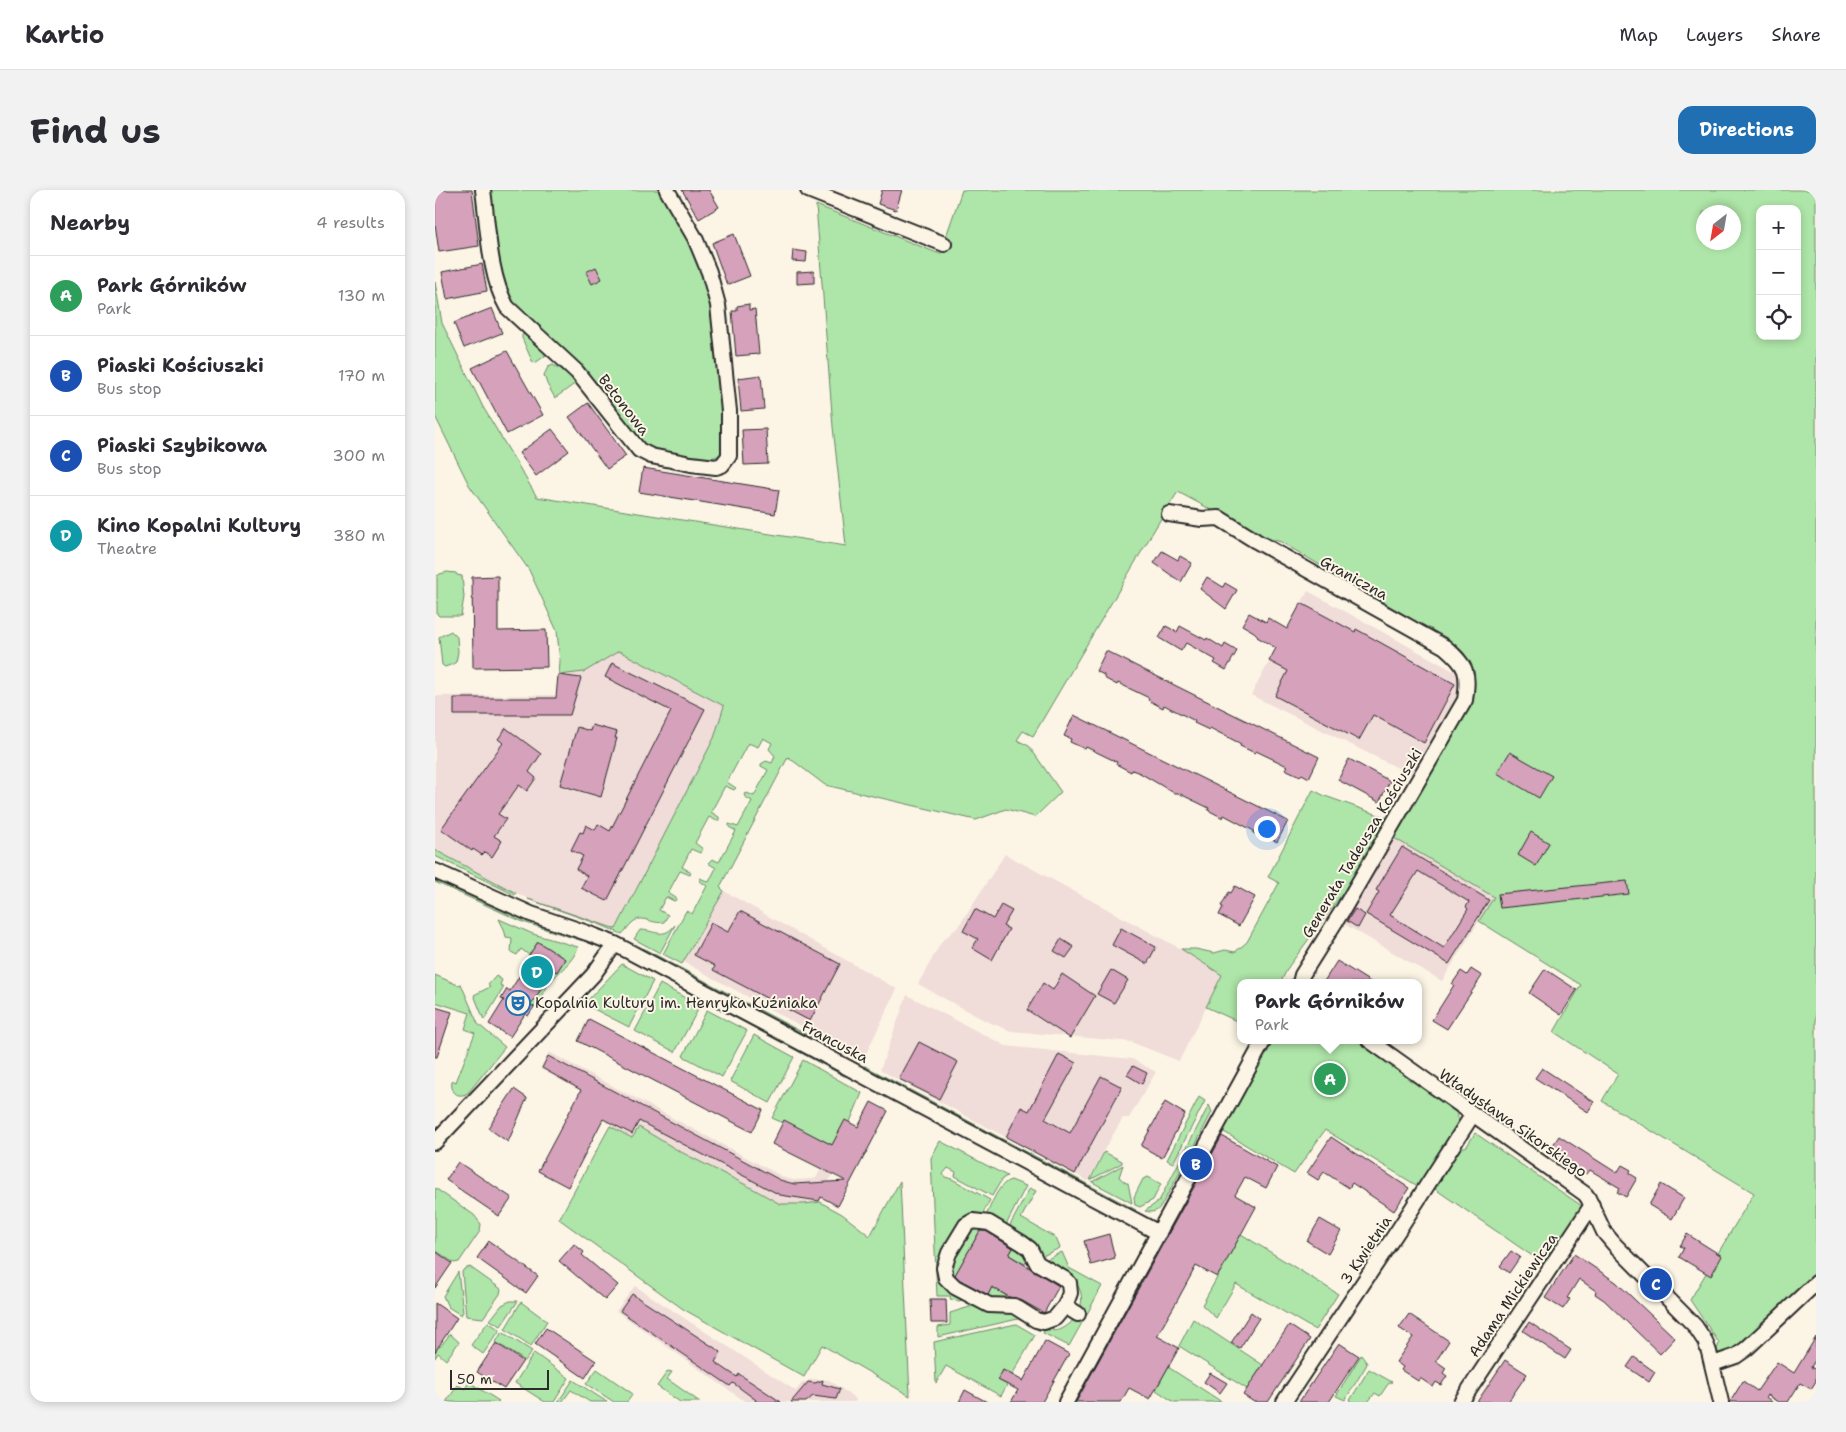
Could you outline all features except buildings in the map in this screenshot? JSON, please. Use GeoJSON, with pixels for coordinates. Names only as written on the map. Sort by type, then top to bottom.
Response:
{"type":"FeatureCollection","features":[{"type":"Feature","properties":{"kind":"street","name":"Betonowa"},"geometry":{"type":"LineString","coordinates":[[483,190],[491,254],[499,294],[507,308],[577,372],[639,450],[651,456],[719,466],[725,463],[729,456],[729,420],[718,304],[709,272],[695,238],[667,190]]}},
{"type":"Feature","properties":{"kind":"street"},"geometry":{"type":"LineString","coordinates":[[808,190],[944,244]]}},
{"type":"Feature","properties":{"kind":"street","name":"Graniczna"},"geometry":{"type":"LineString","coordinates":[[1169,514],[1202,519],[1219,518],[1256,541],[1445,647],[1463,667],[1468,680],[1465,700],[1453,720]]}},
{"type":"Feature","properties":{"kind":"street","name":"Generała Tadeusza Kościuszki"},"geometry":{"type":"LineString","coordinates":[[1302,979],[1453,720]]}},
{"type":"Feature","properties":{"kind":"street","name":"Francuska"},"geometry":{"type":"LineString","coordinates":[[435,871],[531,914],[615,944],[1159,1232]]}},
{"type":"Feature","properties":{"kind":"street"},"geometry":{"type":"LineString","coordinates":[[435,1142],[593,975],[615,944]]}},
{"type":"Feature","properties":{"kind":"street"},"geometry":{"type":"LineString","coordinates":[[1066,1402],[1262,1044]]}},
{"type":"Feature","properties":{"kind":"street","name":"Władysława Sikorskiego"},"geometry":{"type":"LineString","coordinates":[[1375,1044],[1588,1198],[1598,1221],[1614,1244],[1695,1326],[1705,1341],[1713,1364],[1721,1402]]}},
{"type":"Feature","properties":{"kind":"street","name":"3 Kwietnia"},"geometry":{"type":"LineString","coordinates":[[1284,1402],[1473,1114]]}},
{"type":"Feature","properties":{"kind":"street","name":"Adama Mickiewicza"},"geometry":{"type":"LineString","coordinates":[[1461,1402],[1592,1205]]}},
{"type":"Feature","properties":{"kind":"street"},"geometry":{"type":"LineString","coordinates":[[973,1221],[989,1223],[1030,1249],[1037,1262],[1069,1283],[1070,1293],[1065,1306],[1055,1318],[1044,1322],[1036,1320],[1014,1306],[989,1305],[955,1288],[946,1278],[945,1268],[949,1253],[966,1225],[973,1221]]}},
{"type":"Feature","properties":{"kind":"street"},"geometry":{"type":"LineString","coordinates":[[1713,1364],[1736,1356],[1746,1349],[1816,1283]]}},
{"type":"Feature","properties":{"kind":"street"},"geometry":{"type":"LineString","coordinates":[[1065,1306],[1078,1314]]}},
{"type":"Feature","properties":{"kind":"shaded area"},"geometry":{"type":"Polygon","coordinates":[[[1308,591],[1459,674],[1461,689],[1412,775],[1251,695],[1308,591]]]}},
{"type":"Feature","properties":{"kind":"shaded area"},"geometry":{"type":"Polygon","coordinates":[[[619,651],[724,706],[714,738],[616,929],[528,899],[435,850],[435,696],[556,695],[559,675],[584,672],[619,651]]]}},
{"type":"Feature","properties":{"kind":"shaded area"},"geometry":{"type":"Polygon","coordinates":[[[1394,838],[1494,897],[1442,981],[1344,924],[1394,838]]]}},
{"type":"Feature","properties":{"kind":"shaded area"},"geometry":{"type":"Polygon","coordinates":[[[1005,854],[1181,949],[1222,975],[1179,1061],[1131,1042],[1011,1031],[984,1020],[918,984],[942,941],[958,927],[1005,854]]]}},
{"type":"Feature","properties":{"kind":"shaded area"},"geometry":{"type":"Polygon","coordinates":[[[724,891],[897,989],[863,1060],[684,962],[724,891]]]}},
{"type":"Feature","properties":{"kind":"shaded area"},"geometry":{"type":"Polygon","coordinates":[[[907,995],[1006,1046],[1132,1059],[1156,1072],[1129,1118],[1123,1118],[1088,1181],[880,1070],[907,995]]]}},
{"type":"Feature","properties":{"kind":"shaded area"},"geometry":{"type":"Polygon","coordinates":[[[549,1052],[785,1178],[793,1180],[813,1179],[816,1178],[827,1157],[837,1162],[820,1202],[780,1204],[679,1151],[639,1127],[632,1138],[610,1126],[618,1111],[540,1069],[549,1052]]]}},
{"type":"Feature","properties":{"kind":"shaded area"},"geometry":{"type":"Polygon","coordinates":[[[635,1286],[796,1391],[802,1383],[813,1379],[829,1380],[856,1399],[855,1402],[746,1402],[616,1311],[635,1286]]]}},
{"type":"Feature","properties":{"kind":"green space"},"geometry":{"type":"Polygon","coordinates":[[[488,190],[658,190],[693,247],[704,271],[711,296],[724,421],[724,444],[720,454],[715,457],[695,458],[670,454],[643,445],[552,341],[515,306],[506,292],[496,249],[488,190]]]}},
{"type":"Feature","properties":{"kind":"green space"},"geometry":{"type":"Polygon","coordinates":[[[962,190],[1816,190],[1816,1283],[1760,1338],[1713,1364],[1719,1343],[1690,1300],[1754,1193],[1602,1101],[1618,1074],[1554,1032],[1581,985],[1479,921],[1494,897],[1394,838],[1470,707],[1474,683],[1468,667],[1452,647],[1432,631],[1281,542],[1260,536],[1178,492],[1033,736],[1023,731],[1017,740],[1029,746],[1061,792],[1035,817],[1006,809],[976,820],[825,785],[788,757],[720,887],[724,891],[682,964],[663,954],[686,911],[692,914],[707,886],[700,881],[700,878],[709,882],[716,868],[708,863],[712,859],[719,862],[736,831],[729,827],[729,824],[738,827],[752,801],[745,797],[744,794],[747,793],[754,796],[768,770],[761,766],[761,764],[766,761],[772,763],[775,756],[769,749],[772,743],[763,738],[758,747],[748,743],[727,782],[736,788],[734,790],[725,786],[711,812],[719,817],[719,820],[717,821],[709,817],[695,843],[703,849],[700,853],[691,849],[682,867],[691,872],[690,875],[680,871],[668,893],[676,898],[676,900],[674,901],[666,897],[659,910],[668,915],[664,922],[640,919],[631,924],[622,934],[528,899],[616,929],[714,738],[724,706],[619,651],[584,672],[559,675],[560,662],[557,631],[529,570],[469,485],[435,416],[435,282],[442,323],[483,407],[537,497],[846,546],[833,427],[816,205],[940,254],[962,190]]]}},
{"type":"Feature","properties":{"kind":"green space"},"geometry":{"type":"Polygon","coordinates":[[[525,334],[545,350],[545,356],[535,363],[532,361],[522,338],[522,335],[525,334]]]}},
{"type":"Feature","properties":{"kind":"green space"},"geometry":{"type":"Polygon","coordinates":[[[553,365],[567,372],[576,383],[555,398],[544,375],[548,367],[553,365]]]}},
{"type":"Feature","properties":{"kind":"green space"},"geometry":{"type":"Polygon","coordinates":[[[447,572],[462,576],[464,597],[461,616],[439,616],[437,614],[437,576],[447,572]]]}},
{"type":"Feature","properties":{"kind":"green space"},"geometry":{"type":"Polygon","coordinates":[[[451,631],[457,637],[458,652],[456,662],[445,667],[442,665],[439,637],[451,631]]]}},
{"type":"Feature","properties":{"kind":"green space"},"geometry":{"type":"Polygon","coordinates":[[[1313,790],[1387,818],[1351,882],[1289,966],[1282,979],[1237,979],[1237,1021],[1206,1007],[1222,975],[1181,949],[1196,949],[1214,953],[1225,950],[1235,952],[1247,942],[1279,883],[1268,877],[1313,790]]]}},
{"type":"Feature","properties":{"kind":"green space"},"geometry":{"type":"Polygon","coordinates":[[[435,850],[516,893],[515,895],[435,856],[435,850]]]}},
{"type":"Feature","properties":{"kind":"green space"},"geometry":{"type":"Polygon","coordinates":[[[435,879],[516,915],[584,939],[583,941],[523,922],[435,882],[435,879]]]}},
{"type":"Feature","properties":{"kind":"green space"},"geometry":{"type":"Polygon","coordinates":[[[499,919],[533,934],[578,947],[573,958],[549,984],[540,1002],[534,1007],[531,1005],[553,970],[557,972],[565,959],[538,942],[529,955],[521,949],[517,955],[511,952],[512,938],[506,937],[499,919]]]}},
{"type":"Feature","properties":{"kind":"green space"},"geometry":{"type":"Polygon","coordinates":[[[675,925],[660,953],[634,939],[640,930],[663,933],[671,930],[675,925]]]}},
{"type":"Feature","properties":{"kind":"green space"},"geometry":{"type":"Polygon","coordinates":[[[635,944],[811,1037],[805,1037],[638,948],[635,944]]]}},
{"type":"Feature","properties":{"kind":"green space"},"geometry":{"type":"Polygon","coordinates":[[[626,957],[850,1076],[844,1076],[624,958],[626,957]]]}},
{"type":"Feature","properties":{"kind":"green space"},"geometry":{"type":"Polygon","coordinates":[[[622,964],[653,981],[629,1027],[584,1004],[622,964]]]}},
{"type":"Feature","properties":{"kind":"green space"},"geometry":{"type":"Polygon","coordinates":[[[435,975],[458,985],[461,984],[478,1024],[505,1047],[468,1093],[464,1095],[458,1095],[453,1091],[452,1080],[456,1082],[475,1033],[465,1029],[470,1013],[435,1002],[435,975]]]}},
{"type":"Feature","properties":{"kind":"green space"},"geometry":{"type":"Polygon","coordinates":[[[496,976],[502,980],[500,985],[504,987],[484,1020],[474,995],[490,987],[488,985],[496,976]]]}},
{"type":"Feature","properties":{"kind":"green space"},"geometry":{"type":"Polygon","coordinates":[[[660,984],[700,1006],[675,1052],[635,1031],[660,984]]]}},
{"type":"Feature","properties":{"kind":"green space"},"geometry":{"type":"Polygon","coordinates":[[[707,1010],[747,1031],[722,1077],[683,1056],[707,1010]]]}},
{"type":"Feature","properties":{"kind":"green space"},"geometry":{"type":"Polygon","coordinates":[[[754,1035],[794,1057],[770,1103],[730,1081],[754,1035]]]}},
{"type":"Feature","properties":{"kind":"green space"},"geometry":{"type":"Polygon","coordinates":[[[1268,1044],[1363,1044],[1453,1107],[1458,1117],[1458,1124],[1421,1188],[1325,1130],[1294,1174],[1219,1129],[1268,1044]]]}},
{"type":"Feature","properties":{"kind":"green space"},"geometry":{"type":"Polygon","coordinates":[[[803,1060],[862,1093],[842,1141],[833,1145],[772,1118],[803,1060]]]}},
{"type":"Feature","properties":{"kind":"green space"},"geometry":{"type":"Polygon","coordinates":[[[864,1066],[1136,1210],[1133,1211],[863,1068],[864,1066]]]}},
{"type":"Feature","properties":{"kind":"green space"},"geometry":{"type":"Polygon","coordinates":[[[1199,1097],[1205,1101],[1173,1163],[1167,1160],[1199,1097]]]}},
{"type":"Feature","properties":{"kind":"green space"},"geometry":{"type":"Polygon","coordinates":[[[1209,1105],[1212,1112],[1190,1155],[1186,1154],[1181,1163],[1184,1165],[1161,1206],[1154,1212],[1145,1211],[1159,1201],[1209,1105]]]}},
{"type":"Feature","properties":{"kind":"green space"},"geometry":{"type":"Polygon","coordinates":[[[610,1126],[632,1138],[639,1127],[679,1151],[780,1204],[820,1202],[842,1214],[870,1236],[900,1181],[910,1396],[822,1345],[804,1377],[683,1309],[559,1219],[610,1126]]]}},
{"type":"Feature","properties":{"kind":"green space"},"geometry":{"type":"Polygon","coordinates":[[[1475,1133],[1582,1206],[1582,1210],[1544,1264],[1435,1189],[1460,1149],[1467,1146],[1475,1133]]]}},
{"type":"Feature","properties":{"kind":"green space"},"geometry":{"type":"Polygon","coordinates":[[[940,1141],[1007,1176],[1002,1179],[992,1196],[955,1176],[956,1172],[948,1168],[943,1174],[945,1177],[990,1200],[981,1217],[942,1260],[965,1299],[959,1301],[951,1300],[950,1296],[937,1296],[931,1158],[940,1141]]]}},
{"type":"Feature","properties":{"kind":"green space"},"geometry":{"type":"Polygon","coordinates":[[[1104,1152],[1122,1161],[1122,1163],[1090,1180],[1104,1152]]]}},
{"type":"Feature","properties":{"kind":"green space"},"geometry":{"type":"Polygon","coordinates":[[[1123,1165],[1119,1177],[1128,1183],[1132,1203],[1092,1182],[1123,1165]]]}},
{"type":"Feature","properties":{"kind":"green space"},"geometry":{"type":"Polygon","coordinates":[[[1148,1177],[1161,1184],[1153,1200],[1140,1207],[1135,1205],[1134,1197],[1143,1179],[1148,1177]]]}},
{"type":"Feature","properties":{"kind":"green space"},"geometry":{"type":"Polygon","coordinates":[[[1011,1180],[1026,1186],[1005,1227],[985,1218],[999,1190],[1006,1182],[1011,1180]]]}},
{"type":"Feature","properties":{"kind":"green space"},"geometry":{"type":"Polygon","coordinates":[[[435,1188],[474,1215],[481,1224],[480,1231],[459,1262],[454,1263],[435,1250],[435,1188]]]}},
{"type":"Feature","properties":{"kind":"green space"},"geometry":{"type":"Polygon","coordinates":[[[1030,1188],[1036,1191],[1021,1218],[1056,1238],[1060,1248],[1040,1257],[1008,1229],[1030,1188]]]}},
{"type":"Feature","properties":{"kind":"green space"},"geometry":{"type":"Polygon","coordinates":[[[980,1225],[1026,1253],[1027,1259],[1025,1264],[1009,1255],[1014,1247],[981,1229],[954,1277],[987,1296],[992,1287],[1007,1296],[1003,1302],[998,1303],[952,1281],[949,1264],[970,1229],[980,1225]]]}},
{"type":"Feature","properties":{"kind":"green space"},"geometry":{"type":"Polygon","coordinates":[[[1241,1234],[1338,1294],[1315,1330],[1236,1284],[1216,1318],[1202,1305],[1241,1234]]]}},
{"type":"Feature","properties":{"kind":"green space"},"geometry":{"type":"Polygon","coordinates":[[[1062,1252],[1069,1268],[1102,1286],[1087,1314],[1080,1310],[1082,1300],[1081,1292],[1077,1285],[1066,1275],[1043,1261],[1062,1252]]]}},
{"type":"Feature","properties":{"kind":"green space"},"geometry":{"type":"Polygon","coordinates":[[[470,1267],[501,1289],[500,1294],[483,1318],[466,1316],[462,1272],[470,1267]]]}},
{"type":"Feature","properties":{"kind":"green space"},"geometry":{"type":"Polygon","coordinates":[[[458,1272],[463,1312],[461,1315],[448,1307],[443,1296],[458,1272]]]}},
{"type":"Feature","properties":{"kind":"green space"},"geometry":{"type":"Polygon","coordinates":[[[510,1301],[518,1301],[501,1326],[490,1320],[502,1305],[510,1301]]]}},
{"type":"Feature","properties":{"kind":"green space"},"geometry":{"type":"Polygon","coordinates":[[[521,1302],[547,1321],[531,1346],[505,1329],[521,1302]]]}},
{"type":"Feature","properties":{"kind":"green space"},"geometry":{"type":"Polygon","coordinates":[[[976,1305],[1013,1312],[1042,1327],[1040,1331],[1018,1319],[938,1337],[938,1327],[950,1325],[950,1313],[976,1305]]]}},
{"type":"Feature","properties":{"kind":"green space"},"geometry":{"type":"Polygon","coordinates":[[[1076,1317],[1083,1321],[1069,1346],[1043,1333],[1045,1329],[1054,1331],[1062,1329],[1076,1317]]]}},
{"type":"Feature","properties":{"kind":"green space"},"geometry":{"type":"Polygon","coordinates":[[[1193,1319],[1263,1365],[1247,1389],[1179,1346],[1193,1319]]]}},
{"type":"Feature","properties":{"kind":"green space"},"geometry":{"type":"Polygon","coordinates":[[[488,1322],[500,1330],[483,1354],[471,1345],[488,1322]]]}},
{"type":"Feature","properties":{"kind":"green space"},"geometry":{"type":"Polygon","coordinates":[[[1016,1324],[1035,1335],[1012,1375],[1003,1370],[998,1380],[1007,1385],[1001,1396],[946,1366],[936,1383],[934,1342],[1016,1324]]]}},
{"type":"Feature","properties":{"kind":"green space"},"geometry":{"type":"Polygon","coordinates":[[[502,1332],[532,1351],[525,1361],[496,1342],[502,1332]]]}},
{"type":"Feature","properties":{"kind":"green space"},"geometry":{"type":"Polygon","coordinates":[[[450,1334],[459,1342],[446,1360],[438,1353],[435,1358],[435,1344],[440,1347],[450,1334]]]}},
{"type":"Feature","properties":{"kind":"green space"},"geometry":{"type":"Polygon","coordinates":[[[534,1353],[569,1378],[554,1402],[545,1402],[515,1383],[534,1353]]]}},
{"type":"Feature","properties":{"kind":"green space"},"geometry":{"type":"Polygon","coordinates":[[[1361,1355],[1367,1363],[1366,1366],[1345,1400],[1336,1396],[1361,1355]]]}},
{"type":"Feature","properties":{"kind":"green space"},"geometry":{"type":"Polygon","coordinates":[[[1168,1367],[1222,1402],[1174,1402],[1156,1390],[1168,1367]]]}},
{"type":"Feature","properties":{"kind":"green space"},"geometry":{"type":"Polygon","coordinates":[[[597,1369],[633,1394],[627,1402],[614,1402],[586,1384],[597,1369]]]}},
{"type":"Feature","properties":{"kind":"green space"},"geometry":{"type":"Polygon","coordinates":[[[1369,1369],[1392,1382],[1388,1384],[1380,1396],[1375,1393],[1368,1402],[1349,1402],[1369,1369]]]}},
{"type":"Feature","properties":{"kind":"green space"},"geometry":{"type":"Polygon","coordinates":[[[668,1371],[672,1372],[667,1379],[700,1402],[680,1402],[657,1386],[668,1371]]]}},
{"type":"Feature","properties":{"kind":"green space"},"geometry":{"type":"Polygon","coordinates":[[[573,1380],[607,1402],[590,1402],[571,1390],[562,1402],[558,1402],[573,1380]]]}},
{"type":"Feature","properties":{"kind":"green space"},"geometry":{"type":"Polygon","coordinates":[[[469,1382],[499,1401],[446,1402],[458,1385],[465,1389],[469,1382]]]}},
{"type":"Feature","properties":{"kind":"place","name":"Kino Kopalni Kultury"},"geometry":{"type":"Point","coordinates":[537,972]}},
{"type":"Feature","properties":{"kind":"place","name":"Kopalnia Kultury im. Henryka Kuźniaka"},"geometry":{"type":"Point","coordinates":[518,1003]}},
{"type":"Feature","properties":{"kind":"place","name":"Park Górników"},"geometry":{"type":"Point","coordinates":[1330,1079]}},
{"type":"Feature","properties":{"kind":"place","name":"Piaski Kościuszki"},"geometry":{"type":"Point","coordinates":[1196,1164]}},
{"type":"Feature","properties":{"kind":"place","name":"Piaski Szybikowa"},"geometry":{"type":"Point","coordinates":[1656,1284]}}]}
